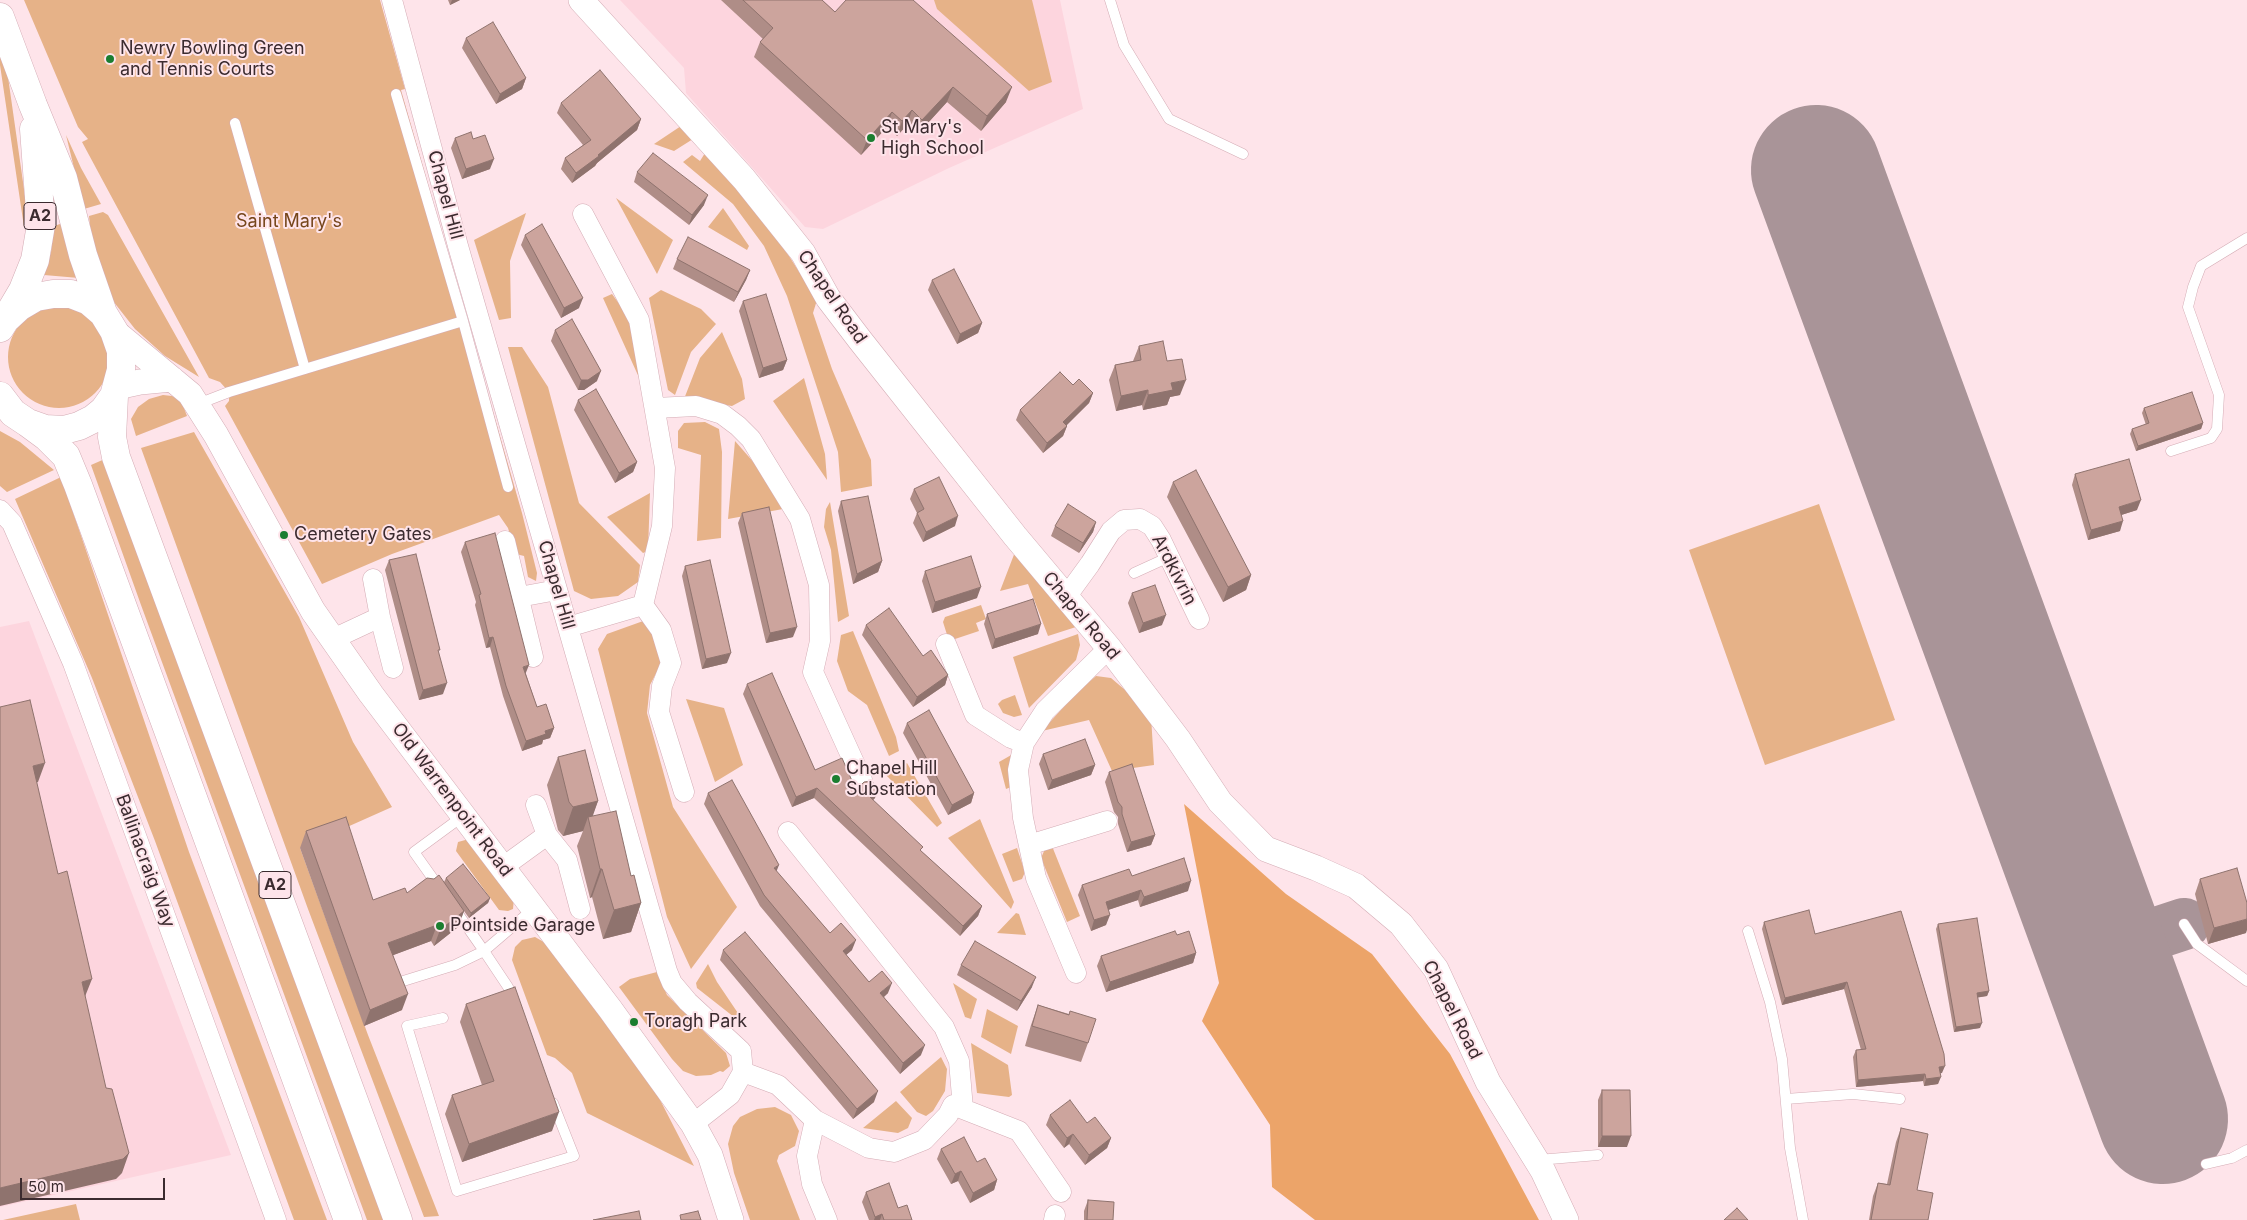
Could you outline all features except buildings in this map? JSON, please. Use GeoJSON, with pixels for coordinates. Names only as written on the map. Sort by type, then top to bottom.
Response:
{"type":"FeatureCollection","features":[{"type":"Feature","properties":{"kind":"highway","name":"A2"},"geometry":{"type":"LineString","coordinates":[[0,17],[32,105],[63,178],[83,255],[121,351],[121,370],[116,392],[112,437],[116,457],[398,1220]]}},
{"type":"Feature","properties":{"kind":"highway","name":"A2"},"geometry":{"type":"LineString","coordinates":[[2,324],[23,290],[35,260],[41,225],[32,105]]}},
{"type":"Feature","properties":{"kind":"highway","name":"A2"},"geometry":{"type":"LineString","coordinates":[[2,324],[19,308],[36,297],[53,294],[71,294],[89,301],[109,322]]}},
{"type":"Feature","properties":{"kind":"highway"},"geometry":{"type":"LineString","coordinates":[[10,411],[45,429],[64,430],[79,426],[93,419],[104,410],[116,392]]}},
{"type":"Feature","properties":{"kind":"highway"},"geometry":{"type":"LineString","coordinates":[[10,411],[47,436],[66,456],[348,1220]]}},
{"type":"Feature","properties":{"kind":"street","name":"Chapel Hill"},"geometry":{"type":"LineString","coordinates":[[392,0],[458,246],[667,971],[672,982],[688,1002],[741,1051],[743,1072]]}},
{"type":"Feature","properties":{"kind":"street","name":"Chapel Road"},"geometry":{"type":"LineString","coordinates":[[582,0],[744,180],[803,253],[828,298],[1015,536],[1109,648],[1178,739],[1220,802],[1266,849],[1356,886],[1401,924],[1436,969],[1488,1082],[1536,1160],[1566,1220]]}},
{"type":"Feature","properties":{"kind":"street"},"geometry":{"type":"LineString","coordinates":[[583,214],[639,320],[665,468],[662,526],[643,605],[661,630],[670,663],[662,686],[659,712],[684,792]]}},
{"type":"Feature","properties":{"kind":"street","name":"Old Warrenpoint Road"},"geometry":{"type":"LineString","coordinates":[[109,322],[190,394],[197,404],[313,611],[371,694],[610,1009],[693,1124],[710,1155],[731,1220]]}},
{"type":"Feature","properties":{"kind":"street"},"geometry":{"type":"LineString","coordinates":[[116,392],[140,382],[172,378]]}},
{"type":"Feature","properties":{"kind":"street"},"geometry":{"type":"LineString","coordinates":[[654,408],[696,406],[722,414],[752,439],[800,519],[819,584],[820,640],[813,672],[862,780]]}},
{"type":"Feature","properties":{"kind":"street","name":"Ballinacraig Way"},"geometry":{"type":"LineString","coordinates":[[0,510],[12,523],[73,662],[276,1220]]}},
{"type":"Feature","properties":{"kind":"street","name":"Ardkivrin"},"geometry":{"type":"LineString","coordinates":[[1066,596],[1096,556],[1111,531],[1124,520],[1140,519],[1152,526],[1199,619]]}},
{"type":"Feature","properties":{"kind":"street"},"geometry":{"type":"LineString","coordinates":[[506,541],[533,657]]}},
{"type":"Feature","properties":{"kind":"street"},"geometry":{"type":"LineString","coordinates":[[373,579],[380,617],[394,668]]}},
{"type":"Feature","properties":{"kind":"street"},"geometry":{"type":"LineString","coordinates":[[519,597],[557,590]]}},
{"type":"Feature","properties":{"kind":"street"},"geometry":{"type":"LineString","coordinates":[[568,627],[643,605]]}},
{"type":"Feature","properties":{"kind":"street"},"geometry":{"type":"LineString","coordinates":[[333,639],[380,617]]}},
{"type":"Feature","properties":{"kind":"street"},"geometry":{"type":"LineString","coordinates":[[946,644],[976,715],[1010,738],[1024,742]]}},
{"type":"Feature","properties":{"kind":"street"},"geometry":{"type":"LineString","coordinates":[[1076,973],[1036,878],[1023,818],[1018,770],[1024,742],[1045,711],[1109,648]]}},
{"type":"Feature","properties":{"kind":"street"},"geometry":{"type":"LineString","coordinates":[[536,805],[547,835],[568,860],[580,909]]}},
{"type":"Feature","properties":{"kind":"street"},"geometry":{"type":"LineString","coordinates":[[1029,845],[1108,821]]}},
{"type":"Feature","properties":{"kind":"street"},"geometry":{"type":"LineString","coordinates":[[788,832],[944,1027],[959,1061],[962,1109]]}},
{"type":"Feature","properties":{"kind":"street"},"geometry":{"type":"LineString","coordinates":[[502,868],[547,835]]}},
{"type":"Feature","properties":{"kind":"street"},"geometry":{"type":"LineString","coordinates":[[693,1124],[730,1095],[743,1072],[778,1085],[816,1120],[869,1148],[894,1152],[924,1140],[948,1115],[953,1105],[1019,1131],[1061,1192]]}},
{"type":"Feature","properties":{"kind":"street"},"geometry":{"type":"LineString","coordinates":[[816,1120],[807,1156],[812,1184],[827,1220]]}},
{"type":"Feature","properties":{"kind":"lane"},"geometry":{"type":"LineString","coordinates":[[1110,0],[1124,45],[1169,119],[1243,154]]}},
{"type":"Feature","properties":{"kind":"lane"},"geometry":{"type":"LineString","coordinates":[[396,94],[463,321],[508,487]]}},
{"type":"Feature","properties":{"kind":"lane"},"geometry":{"type":"LineString","coordinates":[[235,123],[305,368]]}},
{"type":"Feature","properties":{"kind":"lane"},"geometry":{"type":"LineString","coordinates":[[2171,451],[2212,438],[2217,430],[2219,395],[2188,307],[2201,266],[2247,238]]}},
{"type":"Feature","properties":{"kind":"lane"},"geometry":{"type":"LineString","coordinates":[[197,404],[305,368],[463,321]]}},
{"type":"Feature","properties":{"kind":"lane"},"geometry":{"type":"LineString","coordinates":[[1134,573],[1169,557]]}},
{"type":"Feature","properties":{"kind":"lane"},"geometry":{"type":"LineString","coordinates":[[463,816],[414,852],[508,987],[519,1014]]}},
{"type":"Feature","properties":{"kind":"lane"},"geometry":{"type":"LineString","coordinates":[[400,982],[455,964],[484,951],[534,908]]}},
{"type":"Feature","properties":{"kind":"lane"},"geometry":{"type":"LineString","coordinates":[[2184,924],[2197,944],[2247,981]]}},
{"type":"Feature","properties":{"kind":"lane"},"geometry":{"type":"LineString","coordinates":[[1748,931],[1772,1012],[1782,1059],[1790,1148],[1803,1220]]}},
{"type":"Feature","properties":{"kind":"lane"},"geometry":{"type":"LineString","coordinates":[[443,1018],[407,1026],[457,1191],[574,1156],[551,1097]]}},
{"type":"Feature","properties":{"kind":"lane"},"geometry":{"type":"LineString","coordinates":[[1786,1100],[1853,1094],[1900,1099]]}},
{"type":"Feature","properties":{"kind":"lane"},"geometry":{"type":"LineString","coordinates":[[2206,1164],[2232,1158],[2247,1150]]}},
{"type":"Feature","properties":{"kind":"lane"},"geometry":{"type":"LineString","coordinates":[[1536,1160],[1598,1155]]}},
{"type":"Feature","properties":{"kind":"shaded area","name":"St Mary's High School"},"geometry":{"type":"Polygon","coordinates":[[[620,0],[1060,0],[1083,109],[949,168],[823,229],[805,227],[686,93],[684,68],[620,0]]]}},
{"type":"Feature","properties":{"kind":"shaded area"},"geometry":{"type":"Polygon","coordinates":[[[29,621],[231,1155],[0,1207],[0,627],[29,621]]]}},
{"type":"Feature","properties":{"kind":"shaded area"},"geometry":{"type":"Polygon","coordinates":[[[1184,804],[1286,894],[1372,954],[1450,1054],[1539,1220],[1315,1220],[1272,1187],[1270,1125],[1202,1021],[1219,983],[1184,804]]]}},
{"type":"Feature","properties":{"kind":"green space","name":"Saint Mary's"},"geometry":{"type":"Polygon","coordinates":[[[24,0],[380,0],[405,89],[401,90],[522,513],[537,573],[536,581],[528,577],[524,556],[516,554],[508,528],[499,515],[392,554],[322,584],[225,406],[229,401],[229,392],[220,382],[209,378],[82,142],[88,139],[78,127],[24,0]]]}},
{"type":"Feature","properties":{"kind":"green space"},"geometry":{"type":"Polygon","coordinates":[[[934,0],[1032,0],[1052,82],[1029,91],[937,9],[934,0]]]}},
{"type":"Feature","properties":{"kind":"green space"},"geometry":{"type":"Polygon","coordinates":[[[0,51],[7,70],[25,196],[27,224],[24,227],[0,65],[0,51]]]}},
{"type":"Feature","properties":{"kind":"green space"},"geometry":{"type":"Polygon","coordinates":[[[681,126],[693,139],[674,151],[654,144],[681,126]]]}},
{"type":"Feature","properties":{"kind":"green space"},"geometry":{"type":"Polygon","coordinates":[[[66,135],[81,168],[101,204],[84,209],[66,135]]]}},
{"type":"Feature","properties":{"kind":"green space"},"geometry":{"type":"Polygon","coordinates":[[[705,153],[743,193],[789,256],[817,300],[813,313],[832,369],[871,460],[872,486],[841,492],[838,452],[787,296],[764,246],[733,204],[683,162],[692,155],[700,161],[705,153]]]}},
{"type":"Feature","properties":{"kind":"green space"},"geometry":{"type":"Polygon","coordinates":[[[616,198],[673,240],[657,274],[616,198]]]}},
{"type":"Feature","properties":{"kind":"green space"},"geometry":{"type":"Polygon","coordinates":[[[723,208],[749,246],[747,250],[708,227],[723,208]]]}},
{"type":"Feature","properties":{"kind":"green space"},"geometry":{"type":"Polygon","coordinates":[[[103,212],[108,215],[199,377],[165,356],[135,329],[113,301],[91,236],[89,216],[103,212]]]}},
{"type":"Feature","properties":{"kind":"green space"},"geometry":{"type":"Polygon","coordinates":[[[526,213],[510,261],[511,318],[499,320],[474,240],[526,213]]]}},
{"type":"Feature","properties":{"kind":"green space"},"geometry":{"type":"Polygon","coordinates":[[[63,223],[79,278],[44,275],[51,252],[54,226],[63,223]]]}},
{"type":"Feature","properties":{"kind":"green space"},"geometry":{"type":"Polygon","coordinates":[[[661,290],[701,309],[716,324],[691,352],[675,395],[668,390],[649,298],[661,290]]]}},
{"type":"Feature","properties":{"kind":"green space"},"geometry":{"type":"Polygon","coordinates":[[[612,294],[633,323],[646,393],[603,298],[612,294]]]}},
{"type":"Feature","properties":{"kind":"green space"},"geometry":{"type":"Polygon","coordinates":[[[59,306],[79,310],[95,321],[106,337],[110,357],[106,377],[95,393],[79,404],[59,408],[39,404],[23,393],[12,377],[8,357],[12,337],[23,321],[39,310],[59,306]]]}},
{"type":"Feature","properties":{"kind":"green space"},"geometry":{"type":"Polygon","coordinates":[[[722,332],[742,379],[745,399],[732,406],[684,399],[700,358],[722,332]]]}},
{"type":"Feature","properties":{"kind":"green space"},"geometry":{"type":"Polygon","coordinates":[[[508,347],[522,347],[548,387],[579,503],[640,565],[638,582],[618,596],[591,599],[574,591],[508,347]]]}},
{"type":"Feature","properties":{"kind":"green space"},"geometry":{"type":"Polygon","coordinates":[[[804,378],[825,454],[827,480],[773,401],[804,378]]]}},
{"type":"Feature","properties":{"kind":"green space"},"geometry":{"type":"Polygon","coordinates":[[[163,395],[181,400],[187,416],[136,436],[131,419],[138,407],[149,399],[163,395]]]}},
{"type":"Feature","properties":{"kind":"green space"},"geometry":{"type":"Polygon","coordinates":[[[705,422],[719,429],[722,452],[721,538],[697,541],[701,455],[678,448],[678,431],[684,423],[705,422]]]}},
{"type":"Feature","properties":{"kind":"green space"},"geometry":{"type":"Polygon","coordinates":[[[0,431],[20,442],[54,470],[7,492],[0,486],[0,431]]]}},
{"type":"Feature","properties":{"kind":"green space"},"geometry":{"type":"Polygon","coordinates":[[[194,432],[299,617],[353,742],[392,807],[300,848],[368,1035],[439,1216],[424,1217],[308,909],[141,448],[194,432]]]}},
{"type":"Feature","properties":{"kind":"green space"},"geometry":{"type":"Polygon","coordinates":[[[735,441],[756,465],[783,509],[728,519],[735,441]]]}},
{"type":"Feature","properties":{"kind":"green space"},"geometry":{"type":"Polygon","coordinates":[[[107,458],[385,1220],[367,1220],[141,605],[91,465],[107,458]]]}},
{"type":"Feature","properties":{"kind":"green space"},"geometry":{"type":"Polygon","coordinates":[[[61,477],[189,852],[327,1220],[294,1220],[155,841],[92,678],[15,499],[61,477]]]}},
{"type":"Feature","properties":{"kind":"green space"},"geometry":{"type":"Polygon","coordinates":[[[650,493],[648,551],[643,553],[607,517],[650,493]]]}},
{"type":"Feature","properties":{"kind":"green space"},"geometry":{"type":"Polygon","coordinates":[[[830,502],[849,616],[838,622],[831,550],[824,527],[826,509],[830,502]]]}},
{"type":"Feature","properties":{"kind":"green space"},"geometry":{"type":"Polygon","coordinates":[[[1819,504],[1895,720],[1765,765],[1689,550],[1819,504]]]}},
{"type":"Feature","properties":{"kind":"green space"},"geometry":{"type":"Polygon","coordinates":[[[1015,552],[1076,627],[1048,636],[1028,584],[1000,591],[1015,552]]]}},
{"type":"Feature","properties":{"kind":"green space"},"geometry":{"type":"Polygon","coordinates":[[[981,605],[986,619],[976,623],[979,631],[949,641],[943,622],[945,617],[981,605]]]}},
{"type":"Feature","properties":{"kind":"green space"},"geometry":{"type":"Polygon","coordinates":[[[646,620],[658,643],[662,662],[650,685],[647,713],[673,807],[737,907],[691,969],[667,917],[598,649],[607,634],[646,620]]]}},
{"type":"Feature","properties":{"kind":"green space"},"geometry":{"type":"Polygon","coordinates":[[[853,631],[896,737],[899,751],[889,756],[867,705],[848,691],[837,661],[841,635],[853,631]]]}},
{"type":"Feature","properties":{"kind":"green space"},"geometry":{"type":"Polygon","coordinates":[[[1078,634],[1080,645],[1076,660],[1029,708],[1013,657],[1078,634]]]}},
{"type":"Feature","properties":{"kind":"green space"},"geometry":{"type":"Polygon","coordinates":[[[1096,676],[1111,678],[1138,701],[1151,716],[1154,765],[1112,771],[1089,720],[1042,731],[1076,693],[1096,676]]]}},
{"type":"Feature","properties":{"kind":"green space"},"geometry":{"type":"Polygon","coordinates":[[[1015,695],[1022,715],[1014,717],[1003,713],[998,704],[1002,700],[1015,695]]]}},
{"type":"Feature","properties":{"kind":"green space"},"geometry":{"type":"Polygon","coordinates":[[[686,699],[724,708],[743,765],[715,782],[686,699]]]}},
{"type":"Feature","properties":{"kind":"green space"},"geometry":{"type":"Polygon","coordinates":[[[1013,754],[1011,787],[1006,789],[999,762],[1013,754]]]}},
{"type":"Feature","properties":{"kind":"green space"},"geometry":{"type":"Polygon","coordinates":[[[907,763],[942,823],[937,827],[886,775],[907,763]]]}},
{"type":"Feature","properties":{"kind":"green space"},"geometry":{"type":"Polygon","coordinates":[[[980,819],[1014,902],[1011,909],[948,838],[980,819]]]}},
{"type":"Feature","properties":{"kind":"green space"},"geometry":{"type":"Polygon","coordinates":[[[469,839],[514,898],[513,909],[508,911],[499,910],[456,851],[458,842],[469,839]]]}},
{"type":"Feature","properties":{"kind":"green space"},"geometry":{"type":"Polygon","coordinates":[[[1052,846],[1080,916],[1067,922],[1041,858],[1045,849],[1052,846]]]}},
{"type":"Feature","properties":{"kind":"green space"},"geometry":{"type":"Polygon","coordinates":[[[1017,848],[1025,872],[1022,879],[1013,882],[1002,854],[1017,848]]]}},
{"type":"Feature","properties":{"kind":"green space"},"geometry":{"type":"Polygon","coordinates":[[[1016,913],[1019,914],[1026,935],[997,933],[1016,913]]]}},
{"type":"Feature","properties":{"kind":"green space"},"geometry":{"type":"Polygon","coordinates":[[[535,937],[549,945],[655,1090],[694,1166],[587,1113],[572,1073],[555,1058],[547,1055],[512,960],[515,947],[522,940],[535,937]]]}},
{"type":"Feature","properties":{"kind":"green space"},"geometry":{"type":"Polygon","coordinates":[[[708,964],[717,982],[748,1028],[697,988],[696,983],[708,964]]]}},
{"type":"Feature","properties":{"kind":"green space"},"geometry":{"type":"Polygon","coordinates":[[[657,972],[667,995],[726,1053],[730,1066],[723,1072],[696,1076],[683,1071],[619,987],[630,979],[657,972]]]}},
{"type":"Feature","properties":{"kind":"green space"},"geometry":{"type":"Polygon","coordinates":[[[953,983],[977,999],[971,1019],[965,1017],[953,983]]]}},
{"type":"Feature","properties":{"kind":"green space"},"geometry":{"type":"Polygon","coordinates":[[[987,1009],[1018,1026],[1011,1054],[981,1037],[987,1009]]]}},
{"type":"Feature","properties":{"kind":"green space"},"geometry":{"type":"Polygon","coordinates":[[[971,1043],[1008,1065],[1012,1095],[1009,1097],[977,1093],[971,1043]]]}},
{"type":"Feature","properties":{"kind":"green space"},"geometry":{"type":"Polygon","coordinates":[[[941,1057],[947,1069],[945,1091],[933,1111],[926,1116],[917,1112],[900,1092],[941,1057]]]}},
{"type":"Feature","properties":{"kind":"green space"},"geometry":{"type":"Polygon","coordinates":[[[896,1101],[912,1118],[908,1128],[898,1133],[863,1128],[896,1101]]]}},
{"type":"Feature","properties":{"kind":"green space"},"geometry":{"type":"Polygon","coordinates":[[[775,1107],[791,1115],[799,1131],[795,1146],[779,1155],[777,1161],[800,1220],[750,1220],[734,1173],[728,1144],[733,1126],[740,1117],[757,1109],[775,1107]]]}},
{"type":"Feature","properties":{"kind":"green space"},"geometry":{"type":"Polygon","coordinates":[[[76,1204],[80,1220],[3,1220],[76,1204]]]}},
{"type":"Feature","properties":{"kind":"taxiway"},"geometry":{"type":"LineString","coordinates":[[1816,170],[1816,157],[1831,140]]}},
{"type":"Feature","properties":{"kind":"taxiway"},"geometry":{"type":"LineString","coordinates":[[2102,951],[2184,924]]}},
{"type":"Feature","properties":{"kind":"runway"},"geometry":{"type":"LineString","coordinates":[[1816,170],[2163,1119]]}},
{"type":"Feature","properties":{"kind":"place","name":"Newry Bowling Green and Tennis Courts"},"geometry":{"type":"Point","coordinates":[110,59]}},
{"type":"Feature","properties":{"kind":"place","name":"St Mary's High School"},"geometry":{"type":"Point","coordinates":[871,138]}},
{"type":"Feature","properties":{"kind":"place","name":"Cemetery Gates"},"geometry":{"type":"Point","coordinates":[284,535]}},
{"type":"Feature","properties":{"kind":"place","name":"Chapel Hill Substation"},"geometry":{"type":"Point","coordinates":[836,779]}},
{"type":"Feature","properties":{"kind":"place","name":"Pointside Garage"},"geometry":{"type":"Point","coordinates":[440,926]}},
{"type":"Feature","properties":{"kind":"place","name":"Toragh Park"},"geometry":{"type":"Point","coordinates":[634,1022]}}]}
